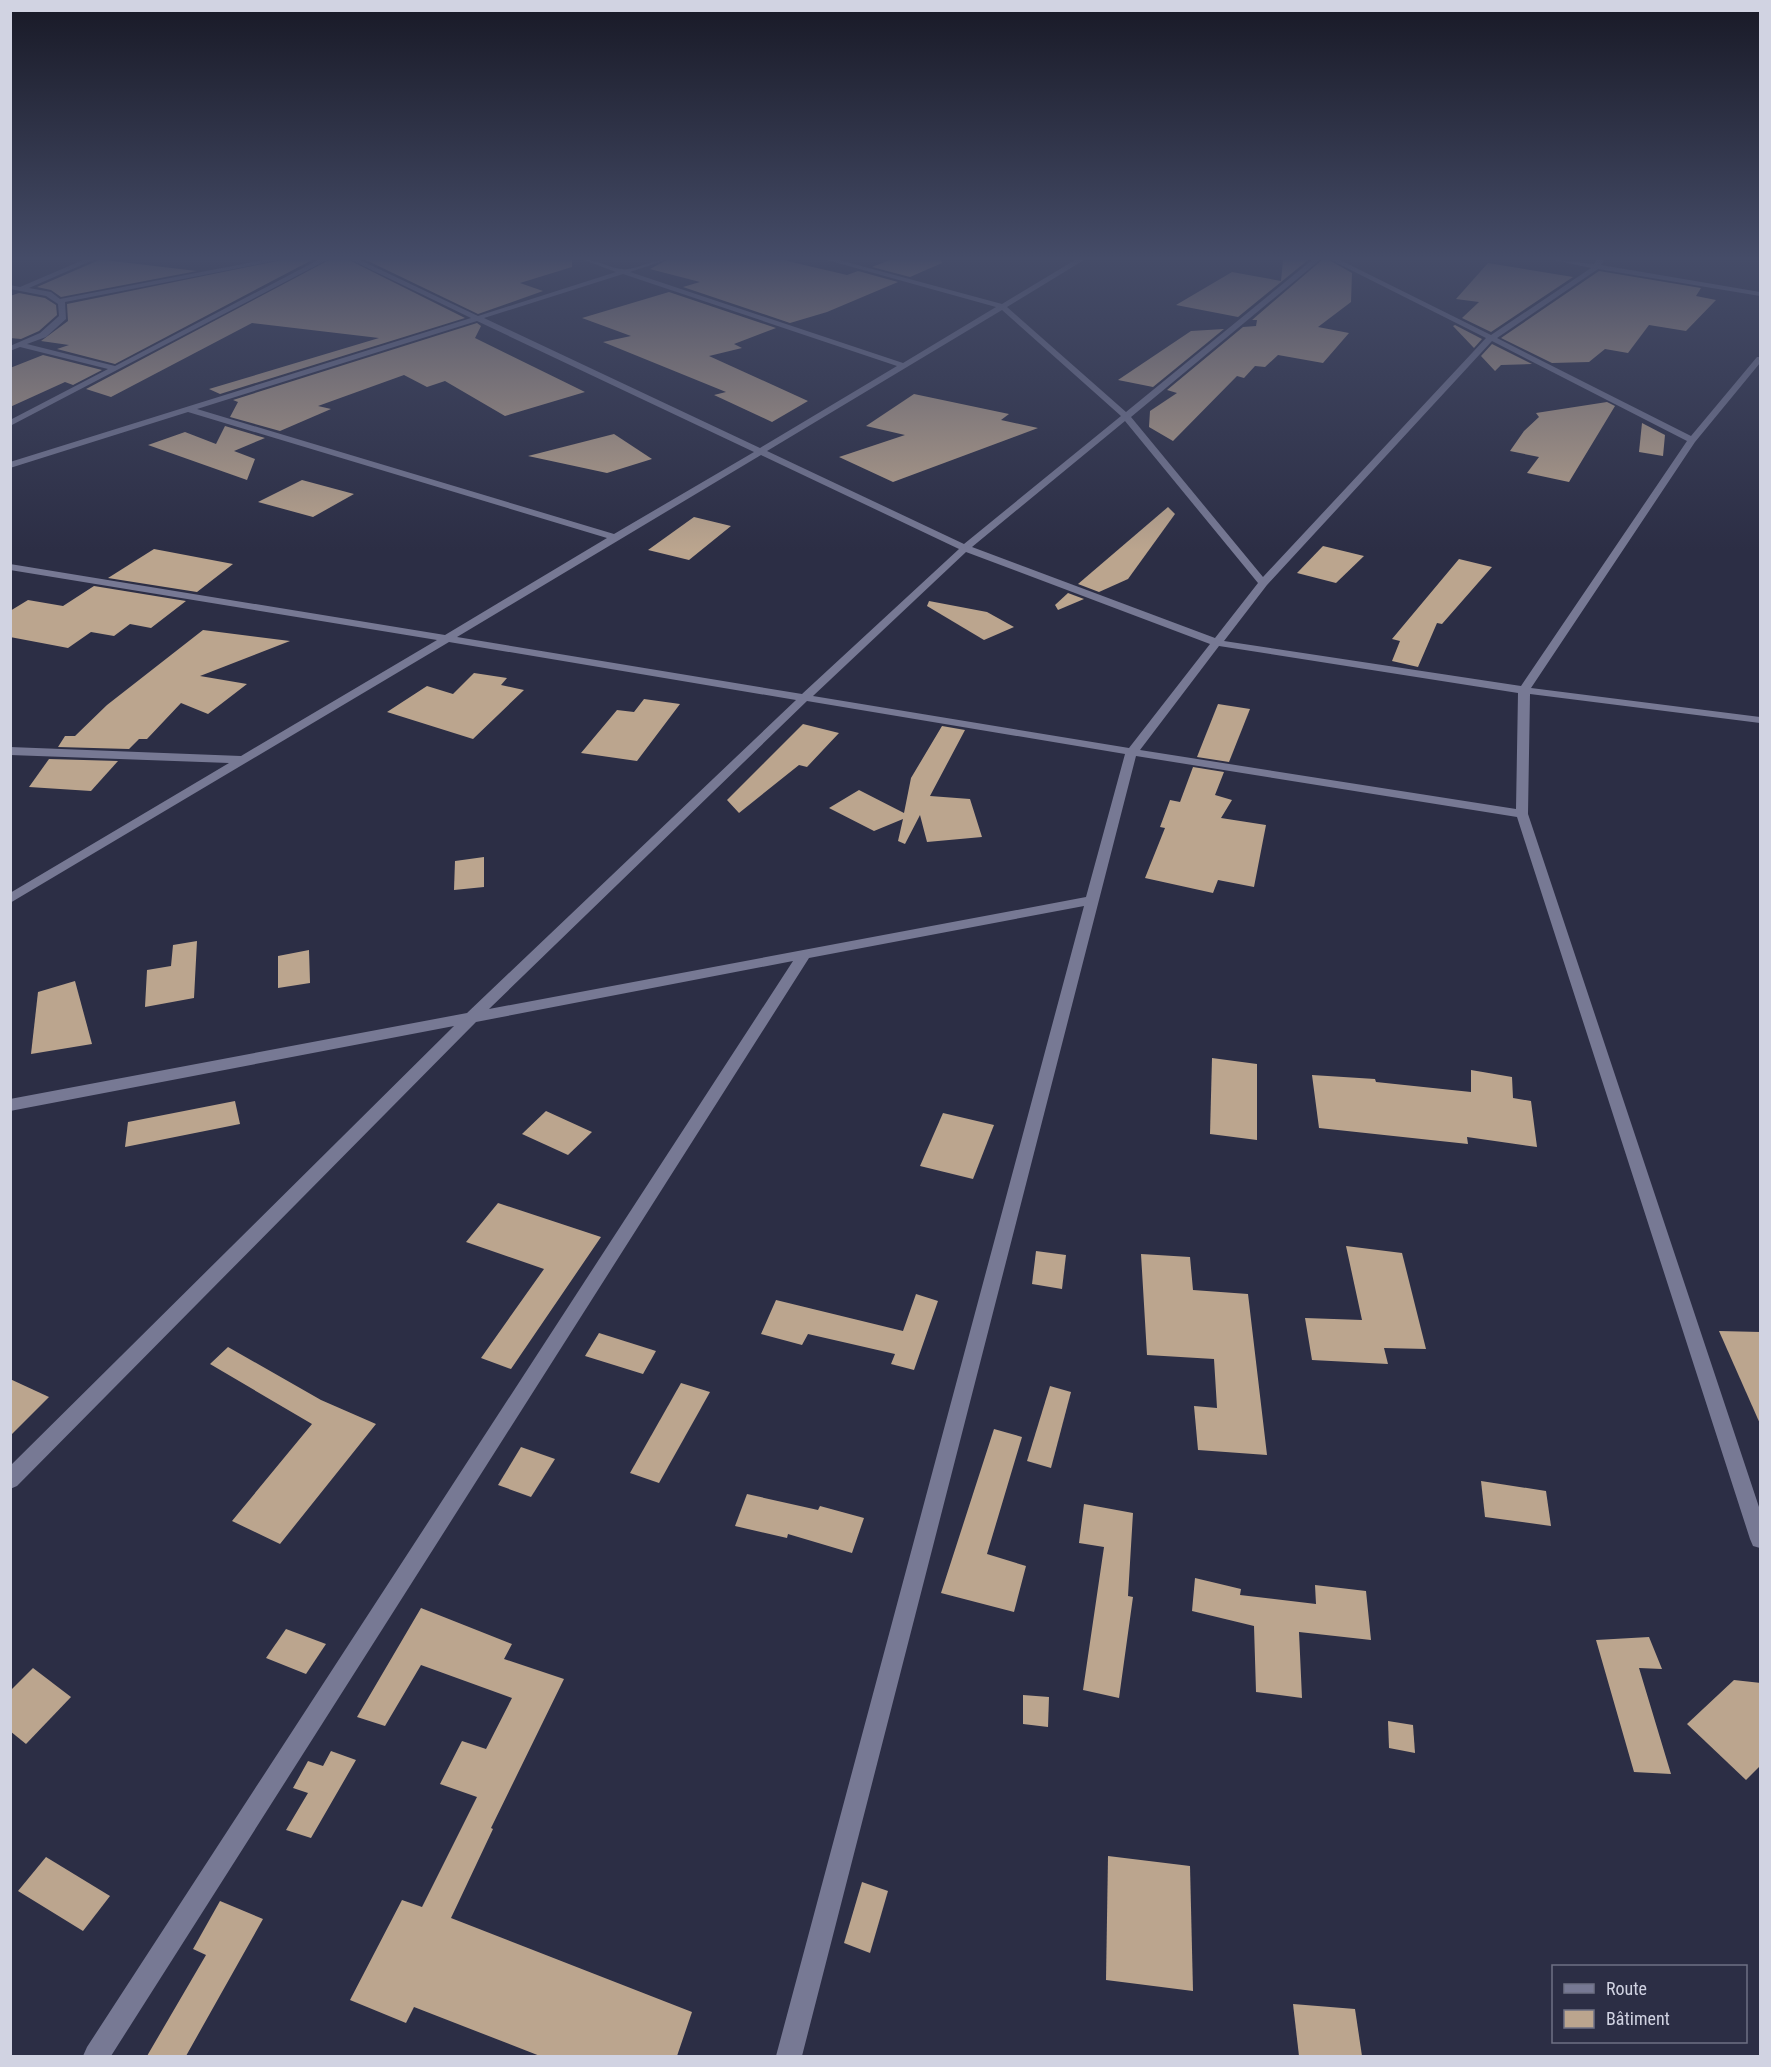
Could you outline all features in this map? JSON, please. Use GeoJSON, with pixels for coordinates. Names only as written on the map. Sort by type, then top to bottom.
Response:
{"type":"FeatureCollection","features":[{"type":"Feature","properties":{"kind":"street"},"geometry":{"type":"LineString","coordinates":[[66,356],[116,369]]}},
{"type":"Feature","properties":{"kind":"street"},"geometry":{"type":"LineString","coordinates":[[10,424],[140,356]]}},
{"type":"Feature","properties":{"kind":"street"},"geometry":{"type":"LineString","coordinates":[[10,465],[359,356]]}},
{"type":"Feature","properties":{"kind":"street"},"geometry":{"type":"LineString","coordinates":[[562,356],[965,548],[1218,643],[1524,690],[1761,720]]}},
{"type":"Feature","properties":{"kind":"street"},"geometry":{"type":"LineString","coordinates":[[875,356],[904,366]]}},
{"type":"Feature","properties":{"kind":"street"},"geometry":{"type":"LineString","coordinates":[[10,899],[920,356]]}},
{"type":"Feature","properties":{"kind":"street"},"geometry":{"type":"LineString","coordinates":[[1059,356],[1125,415],[1263,583]]}},
{"type":"Feature","properties":{"kind":"street"},"geometry":{"type":"LineString","coordinates":[[10,1480],[470,1018],[804,698],[965,548],[1198,356]]}},
{"type":"Feature","properties":{"kind":"street"},"geometry":{"type":"LineString","coordinates":[[789,2056],[1131,753],[1263,583],[1474,356]]}},
{"type":"Feature","properties":{"kind":"street"},"geometry":{"type":"LineString","coordinates":[[1527,356],[1605,394],[1692,440]]}},
{"type":"Feature","properties":{"kind":"street"},"geometry":{"type":"LineString","coordinates":[[1761,359],[1692,440],[1524,690],[1522,814],[1761,1539]]}},
{"type":"Feature","properties":{"kind":"street"},"geometry":{"type":"LineString","coordinates":[[191,410],[616,538]]}},
{"type":"Feature","properties":{"kind":"street"},"geometry":{"type":"LineString","coordinates":[[10,567],[450,637],[1131,753],[1522,814]]}},
{"type":"Feature","properties":{"kind":"street"},"geometry":{"type":"LineString","coordinates":[[10,751],[244,760]]}},
{"type":"Feature","properties":{"kind":"street"},"geometry":{"type":"LineString","coordinates":[[10,1105],[1093,900]]}},
{"type":"Feature","properties":{"kind":"street"},"geometry":{"type":"LineString","coordinates":[[96,2056],[804,956]]}},
{"type":"Feature","properties":{"kind":"building"},"geometry":{"type":"Polygon","coordinates":[[[39,356],[49,356],[102,370],[73,385],[65,382],[10,407],[10,368],[39,356]]]}},
{"type":"Feature","properties":{"kind":"building"},"geometry":{"type":"Polygon","coordinates":[[[86,356],[129,356],[115,364],[86,356]]]}},
{"type":"Feature","properties":{"kind":"building"},"geometry":{"type":"Polygon","coordinates":[[[147,356],[188,356],[111,397],[86,389],[147,356]]]}},
{"type":"Feature","properties":{"kind":"building"},"geometry":{"type":"Polygon","coordinates":[[[317,356],[341,356],[220,394],[209,389],[317,356]]]}},
{"type":"Feature","properties":{"kind":"building"},"geometry":{"type":"Polygon","coordinates":[[[371,356],[513,356],[585,392],[505,416],[445,381],[427,387],[404,375],[318,406],[331,409],[280,431],[230,417],[238,402],[233,400],[371,356]]]}},
{"type":"Feature","properties":{"kind":"building"},"geometry":{"type":"Polygon","coordinates":[[[639,356],[710,356],[808,401],[772,422],[714,395],[726,392],[639,356]]]}},
{"type":"Feature","properties":{"kind":"building"},"geometry":{"type":"Polygon","coordinates":[[[1153,356],[1190,356],[1153,387],[1118,380],[1153,356]]]}},
{"type":"Feature","properties":{"kind":"building"},"geometry":{"type":"Polygon","coordinates":[[[1207,356],[1276,356],[1265,367],[1255,366],[1244,378],[1237,376],[1173,441],[1149,427],[1150,411],[1177,393],[1167,390],[1207,356]]]}},
{"type":"Feature","properties":{"kind":"building"},"geometry":{"type":"Polygon","coordinates":[[[1286,356],[1329,356],[1323,363],[1286,356]]]}},
{"type":"Feature","properties":{"kind":"building"},"geometry":{"type":"Polygon","coordinates":[[[1481,356],[1517,356],[1532,364],[1501,365],[1495,371],[1481,356]]]}},
{"type":"Feature","properties":{"kind":"building"},"geometry":{"type":"Polygon","coordinates":[[[1539,356],[1596,356],[1589,362],[1552,363],[1539,356]]]}},
{"type":"Feature","properties":{"kind":"building"},"geometry":{"type":"Polygon","coordinates":[[[914,394],[1009,414],[1001,420],[1038,428],[893,482],[839,457],[905,435],[866,426],[914,394]]]}},
{"type":"Feature","properties":{"kind":"building"},"geometry":{"type":"Polygon","coordinates":[[[1607,402],[1615,406],[1569,482],[1527,473],[1539,457],[1510,451],[1524,431],[1539,417],[1536,413],[1607,402]]]}},
{"type":"Feature","properties":{"kind":"building"},"geometry":{"type":"Polygon","coordinates":[[[1642,423],[1665,435],[1663,456],[1639,452],[1642,423]]]}},
{"type":"Feature","properties":{"kind":"building"},"geometry":{"type":"Polygon","coordinates":[[[225,426],[265,438],[234,451],[255,459],[247,480],[148,445],[185,432],[216,444],[225,426]]]}},
{"type":"Feature","properties":{"kind":"building"},"geometry":{"type":"Polygon","coordinates":[[[614,434],[652,459],[607,473],[528,456],[614,434]]]}},
{"type":"Feature","properties":{"kind":"building"},"geometry":{"type":"Polygon","coordinates":[[[302,480],[354,494],[313,517],[258,502],[302,480]]]}},
{"type":"Feature","properties":{"kind":"building"},"geometry":{"type":"Polygon","coordinates":[[[1168,507],[1175,514],[1128,579],[1099,592],[1078,584],[1168,507]]]}},
{"type":"Feature","properties":{"kind":"building"},"geometry":{"type":"Polygon","coordinates":[[[694,517],[731,526],[689,560],[648,550],[694,517]]]}},
{"type":"Feature","properties":{"kind":"building"},"geometry":{"type":"Polygon","coordinates":[[[1323,546],[1364,556],[1336,583],[1297,573],[1323,546]]]}},
{"type":"Feature","properties":{"kind":"building"},"geometry":{"type":"Polygon","coordinates":[[[154,549],[233,564],[197,592],[108,578],[154,549]]]}},
{"type":"Feature","properties":{"kind":"building"},"geometry":{"type":"Polygon","coordinates":[[[1459,559],[1492,567],[1442,624],[1437,623],[1418,667],[1392,661],[1400,641],[1392,639],[1459,559]]]}},
{"type":"Feature","properties":{"kind":"building"},"geometry":{"type":"Polygon","coordinates":[[[94,586],[186,601],[151,628],[130,624],[114,636],[91,632],[68,648],[10,637],[10,611],[28,600],[63,606],[94,586]]]}},
{"type":"Feature","properties":{"kind":"building"},"geometry":{"type":"Polygon","coordinates":[[[1068,593],[1084,599],[1058,610],[1055,605],[1068,593]]]}},
{"type":"Feature","properties":{"kind":"building"},"geometry":{"type":"Polygon","coordinates":[[[929,601],[987,612],[1014,627],[984,640],[927,606],[929,601]]]}},
{"type":"Feature","properties":{"kind":"building"},"geometry":{"type":"Polygon","coordinates":[[[203,630],[290,641],[200,676],[247,684],[208,714],[181,703],[147,739],[139,739],[129,749],[58,747],[65,736],[75,736],[107,705],[203,630]]]}},
{"type":"Feature","properties":{"kind":"building"},"geometry":{"type":"Polygon","coordinates":[[[474,673],[507,678],[501,685],[524,690],[473,739],[387,712],[427,686],[453,694],[474,673]]]}},
{"type":"Feature","properties":{"kind":"building"},"geometry":{"type":"Polygon","coordinates":[[[644,699],[680,704],[637,761],[581,753],[617,710],[634,712],[644,699]]]}},
{"type":"Feature","properties":{"kind":"building"},"geometry":{"type":"Polygon","coordinates":[[[1218,704],[1250,709],[1229,762],[1197,757],[1218,704]]]}},
{"type":"Feature","properties":{"kind":"building"},"geometry":{"type":"Polygon","coordinates":[[[803,724],[839,733],[807,767],[799,765],[739,813],[727,800],[803,724]]]}},
{"type":"Feature","properties":{"kind":"building"},"geometry":{"type":"Polygon","coordinates":[[[942,726],[965,730],[930,796],[970,799],[982,837],[927,842],[920,815],[905,844],[898,841],[903,819],[874,831],[829,808],[859,790],[904,813],[911,778],[942,726]]]}},
{"type":"Feature","properties":{"kind":"building"},"geometry":{"type":"Polygon","coordinates":[[[49,759],[118,761],[91,791],[29,787],[49,759]]]}},
{"type":"Feature","properties":{"kind":"building"},"geometry":{"type":"Polygon","coordinates":[[[1193,767],[1224,772],[1215,795],[1232,800],[1221,818],[1266,825],[1254,887],[1218,880],[1213,893],[1145,878],[1165,828],[1160,827],[1170,800],[1180,802],[1193,767]]]}},
{"type":"Feature","properties":{"kind":"building"},"geometry":{"type":"Polygon","coordinates":[[[484,857],[484,887],[454,890],[455,861],[484,857]]]}},
{"type":"Feature","properties":{"kind":"building"},"geometry":{"type":"Polygon","coordinates":[[[197,941],[194,998],[145,1007],[147,970],[171,966],[173,945],[197,941]]]}},
{"type":"Feature","properties":{"kind":"building"},"geometry":{"type":"Polygon","coordinates":[[[309,950],[310,983],[278,988],[278,956],[309,950]]]}},
{"type":"Feature","properties":{"kind":"building"},"geometry":{"type":"Polygon","coordinates":[[[75,981],[92,1044],[31,1054],[38,992],[75,981]]]}},
{"type":"Feature","properties":{"kind":"building"},"geometry":{"type":"Polygon","coordinates":[[[1212,1058],[1257,1064],[1257,1140],[1210,1134],[1212,1058]]]}},
{"type":"Feature","properties":{"kind":"building"},"geometry":{"type":"Polygon","coordinates":[[[1471,1070],[1512,1077],[1513,1098],[1531,1101],[1537,1147],[1467,1137],[1468,1144],[1319,1128],[1312,1075],[1375,1079],[1376,1082],[1471,1092],[1471,1070]]]}},
{"type":"Feature","properties":{"kind":"building"},"geometry":{"type":"Polygon","coordinates":[[[235,1101],[240,1124],[125,1147],[128,1122],[235,1101]]]}},
{"type":"Feature","properties":{"kind":"building"},"geometry":{"type":"Polygon","coordinates":[[[546,1111],[592,1132],[568,1155],[522,1134],[546,1111]]]}},
{"type":"Feature","properties":{"kind":"building"},"geometry":{"type":"Polygon","coordinates":[[[943,1113],[994,1125],[973,1179],[920,1166],[943,1113]]]}},
{"type":"Feature","properties":{"kind":"building"},"geometry":{"type":"Polygon","coordinates":[[[498,1203],[601,1237],[511,1369],[481,1358],[544,1269],[466,1242],[498,1203]]]}},
{"type":"Feature","properties":{"kind":"building"},"geometry":{"type":"Polygon","coordinates":[[[1346,1246],[1402,1253],[1426,1349],[1384,1348],[1388,1364],[1312,1360],[1305,1318],[1362,1320],[1346,1246]]]}},
{"type":"Feature","properties":{"kind":"building"},"geometry":{"type":"Polygon","coordinates":[[[1036,1251],[1066,1255],[1062,1289],[1032,1284],[1036,1251]]]}},
{"type":"Feature","properties":{"kind":"building"},"geometry":{"type":"Polygon","coordinates":[[[1141,1254],[1190,1257],[1193,1290],[1248,1294],[1267,1455],[1198,1450],[1194,1406],[1217,1408],[1214,1359],[1147,1355],[1141,1254]]]}},
{"type":"Feature","properties":{"kind":"building"},"geometry":{"type":"Polygon","coordinates":[[[916,1294],[938,1301],[914,1370],[891,1364],[895,1354],[808,1334],[802,1345],[761,1334],[776,1300],[903,1331],[916,1294]]]}},
{"type":"Feature","properties":{"kind":"building"},"geometry":{"type":"Polygon","coordinates":[[[1719,1331],[1761,1332],[1761,1426],[1719,1331]]]}},
{"type":"Feature","properties":{"kind":"building"},"geometry":{"type":"Polygon","coordinates":[[[599,1333],[656,1351],[643,1374],[585,1356],[599,1333]]]}},
{"type":"Feature","properties":{"kind":"building"},"geometry":{"type":"Polygon","coordinates":[[[228,1347],[321,1400],[376,1424],[280,1544],[232,1521],[312,1424],[210,1364],[228,1347]]]}},
{"type":"Feature","properties":{"kind":"building"},"geometry":{"type":"Polygon","coordinates":[[[10,1379],[49,1397],[10,1436],[10,1379]]]}},
{"type":"Feature","properties":{"kind":"building"},"geometry":{"type":"Polygon","coordinates":[[[681,1383],[710,1392],[659,1483],[630,1473],[681,1383]]]}},
{"type":"Feature","properties":{"kind":"building"},"geometry":{"type":"Polygon","coordinates":[[[1050,1386],[1071,1392],[1051,1468],[1027,1461],[1050,1386]]]}},
{"type":"Feature","properties":{"kind":"building"},"geometry":{"type":"Polygon","coordinates":[[[994,1429],[1022,1437],[987,1554],[1026,1566],[1014,1612],[941,1593],[994,1429]]]}},
{"type":"Feature","properties":{"kind":"building"},"geometry":{"type":"Polygon","coordinates":[[[521,1447],[555,1459],[531,1497],[498,1485],[521,1447]]]}},
{"type":"Feature","properties":{"kind":"building"},"geometry":{"type":"Polygon","coordinates":[[[1481,1481],[1546,1491],[1551,1526],[1485,1517],[1481,1481]]]}},
{"type":"Feature","properties":{"kind":"building"},"geometry":{"type":"Polygon","coordinates":[[[747,1494],[818,1510],[820,1506],[864,1518],[852,1553],[788,1534],[787,1538],[735,1526],[747,1494]]]}},
{"type":"Feature","properties":{"kind":"building"},"geometry":{"type":"Polygon","coordinates":[[[1084,1504],[1133,1513],[1128,1596],[1133,1597],[1119,1698],[1083,1690],[1104,1547],[1079,1543],[1084,1504]]]}},
{"type":"Feature","properties":{"kind":"building"},"geometry":{"type":"Polygon","coordinates":[[[1195,1578],[1241,1589],[1240,1595],[1316,1604],[1315,1585],[1366,1591],[1371,1640],[1299,1632],[1302,1698],[1256,1692],[1254,1626],[1192,1611],[1195,1578]]]}},
{"type":"Feature","properties":{"kind":"building"},"geometry":{"type":"Polygon","coordinates":[[[421,1608],[512,1644],[504,1659],[564,1679],[491,1828],[493,1829],[451,1918],[692,2012],[677,2056],[540,2056],[414,2007],[406,2023],[350,2000],[402,1900],[422,1907],[477,1797],[440,1784],[462,1741],[486,1749],[512,1698],[421,1665],[385,1726],[357,1717],[421,1608]]]}},
{"type":"Feature","properties":{"kind":"building"},"geometry":{"type":"Polygon","coordinates":[[[286,1629],[326,1644],[306,1674],[266,1658],[286,1629]]]}},
{"type":"Feature","properties":{"kind":"building"},"geometry":{"type":"Polygon","coordinates":[[[1649,1637],[1662,1669],[1639,1668],[1671,1774],[1634,1772],[1596,1640],[1649,1637]]]}},
{"type":"Feature","properties":{"kind":"building"},"geometry":{"type":"Polygon","coordinates":[[[33,1668],[71,1697],[26,1744],[10,1731],[10,1691],[33,1668]]]}},
{"type":"Feature","properties":{"kind":"building"},"geometry":{"type":"Polygon","coordinates":[[[1734,1680],[1761,1683],[1761,1765],[1746,1780],[1687,1724],[1734,1680]]]}},
{"type":"Feature","properties":{"kind":"building"},"geometry":{"type":"Polygon","coordinates":[[[1023,1695],[1049,1697],[1048,1727],[1023,1724],[1023,1695]]]}},
{"type":"Feature","properties":{"kind":"building"},"geometry":{"type":"Polygon","coordinates":[[[1388,1721],[1413,1725],[1415,1753],[1389,1748],[1388,1721]]]}},
{"type":"Feature","properties":{"kind":"building"},"geometry":{"type":"Polygon","coordinates":[[[331,1751],[356,1760],[311,1838],[286,1830],[308,1793],[293,1788],[308,1761],[323,1766],[331,1751]]]}},
{"type":"Feature","properties":{"kind":"building"},"geometry":{"type":"Polygon","coordinates":[[[1108,1856],[1190,1866],[1193,1991],[1106,1980],[1108,1856]]]}},
{"type":"Feature","properties":{"kind":"building"},"geometry":{"type":"Polygon","coordinates":[[[46,1857],[110,1896],[83,1931],[18,1891],[46,1857]]]}},
{"type":"Feature","properties":{"kind":"building"},"geometry":{"type":"Polygon","coordinates":[[[862,1882],[888,1891],[870,1953],[844,1943],[862,1882]]]}},
{"type":"Feature","properties":{"kind":"building"},"geometry":{"type":"Polygon","coordinates":[[[220,1901],[263,1919],[186,2056],[147,2056],[206,1955],[193,1949],[220,1901]]]}},
{"type":"Feature","properties":{"kind":"building"},"geometry":{"type":"Polygon","coordinates":[[[1293,2004],[1355,2009],[1362,2056],[1299,2056],[1293,2004]]]}}]}
